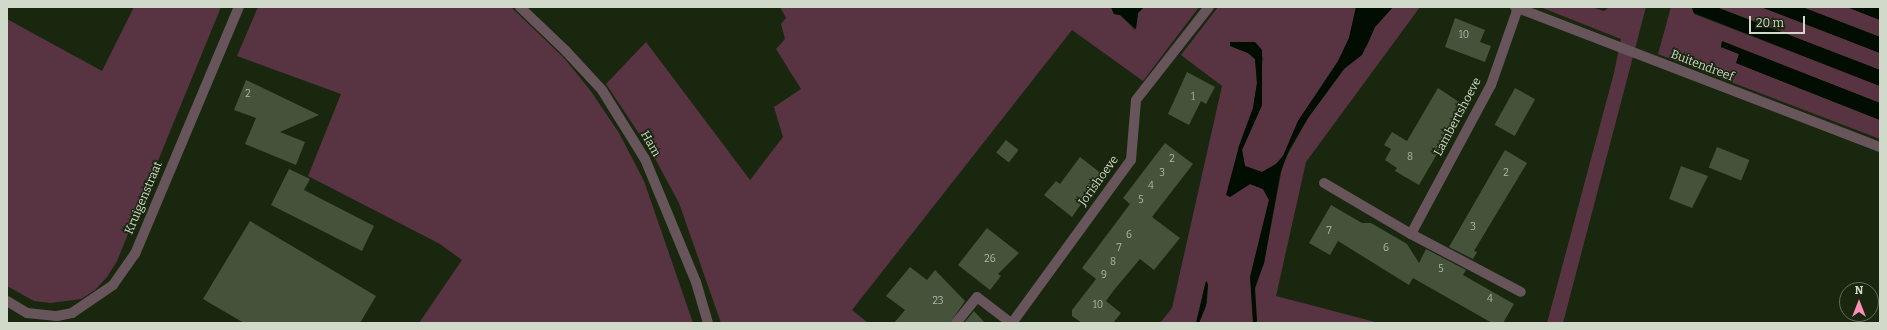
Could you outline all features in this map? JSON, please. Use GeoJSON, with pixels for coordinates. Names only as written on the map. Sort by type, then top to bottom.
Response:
{"type":"FeatureCollection","features":[{"type":"Feature","properties":{"kind":"street","name":"Kruigenstraat"},"geometry":{"type":"LineString","coordinates":[[7,301],[27,313],[57,316],[72,313],[113,285],[135,254],[238,7]]}},
{"type":"Feature","properties":{"kind":"street","name":"Ham"},"geometry":{"type":"LineString","coordinates":[[520,7],[565,50],[602,90],[645,159],[696,282],[708,323]]}},
{"type":"Feature","properties":{"kind":"street","name":"Jorishoeve"},"geometry":{"type":"LineString","coordinates":[[956,323],[977,297],[1011,323],[1131,160],[1136,100],[1209,7]]}},
{"type":"Feature","properties":{"kind":"street","name":"Buitendreef"},"geometry":{"type":"LineString","coordinates":[[1516,8],[1880,147]]}},
{"type":"Feature","properties":{"kind":"street","name":"Lambertshoeve"},"geometry":{"type":"LineString","coordinates":[[1411,234],[1491,85],[1516,8]]}},
{"type":"Feature","properties":{"kind":"street"},"geometry":{"type":"LineString","coordinates":[[1324,183],[1411,234],[1520,292]]}},
{"type":"Feature","properties":{"kind":"shaded area"},"geometry":{"type":"Polygon","coordinates":[[[134,7],[221,7],[117,261],[107,277],[95,290],[81,299],[51,303],[34,301],[7,286],[7,19],[102,71],[134,7]]]}},
{"type":"Feature","properties":{"kind":"shaded area"},"geometry":{"type":"Polygon","coordinates":[[[258,7],[511,7],[564,58],[590,90],[619,133],[644,181],[693,323],[419,323],[462,260],[440,244],[308,176],[341,94],[237,56],[258,7]]]}},
{"type":"Feature","properties":{"kind":"shaded area"},"geometry":{"type":"Polygon","coordinates":[[[780,7],[1111,7],[1114,14],[1120,15],[1135,30],[1138,13],[1144,7],[1199,7],[1143,81],[1072,30],[852,310],[867,322],[721,323],[679,203],[652,153],[606,84],[646,42],[750,180],[783,137],[774,107],[801,89],[776,49],[785,39],[781,24],[786,18],[780,7]]]}},
{"type":"Feature","properties":{"kind":"shaded area"},"geometry":{"type":"Polygon","coordinates":[[[1111,7],[1144,7],[1138,13],[1136,29],[1120,15],[1114,14],[1111,7]]]}},
{"type":"Feature","properties":{"kind":"shaded area"},"geometry":{"type":"Polygon","coordinates":[[[1218,7],[1356,7],[1349,38],[1338,62],[1298,121],[1283,156],[1276,164],[1262,172],[1245,166],[1242,150],[1262,105],[1261,71],[1263,58],[1255,42],[1230,42],[1233,47],[1248,53],[1255,59],[1257,83],[1253,108],[1239,146],[1230,197],[1250,184],[1263,189],[1269,200],[1252,270],[1253,323],[1199,323],[1207,302],[1208,284],[1206,281],[1196,323],[1160,323],[1172,308],[1222,86],[1181,55],[1218,7]]]}},
{"type":"Feature","properties":{"kind":"shaded area"},"geometry":{"type":"Polygon","coordinates":[[[1356,7],[1393,7],[1375,27],[1362,55],[1344,69],[1308,118],[1289,150],[1280,174],[1264,263],[1255,287],[1257,321],[1253,323],[1250,277],[1269,200],[1263,189],[1250,184],[1230,197],[1226,195],[1239,146],[1253,108],[1257,83],[1255,59],[1248,53],[1230,46],[1230,42],[1255,42],[1262,50],[1262,105],[1242,150],[1245,166],[1262,172],[1276,164],[1283,156],[1298,121],[1338,61],[1349,38],[1356,7]]]}},
{"type":"Feature","properties":{"kind":"shaded area"},"geometry":{"type":"Polygon","coordinates":[[[1393,7],[1420,7],[1306,162],[1276,296],[1379,323],[1257,323],[1254,292],[1264,263],[1283,163],[1308,118],[1344,69],[1367,46],[1375,27],[1393,7]]]}},
{"type":"Feature","properties":{"kind":"shaded area"},"geometry":{"type":"Polygon","coordinates":[[[1540,7],[1591,7],[1604,11],[1609,7],[1646,7],[1563,323],[1547,323],[1614,73],[1621,39],[1540,7]]]}},
{"type":"Feature","properties":{"kind":"shaded area"},"geometry":{"type":"Polygon","coordinates":[[[1671,7],[1692,7],[1694,14],[1880,86],[1880,103],[1722,42],[1721,47],[1739,54],[1736,63],[1880,120],[1880,139],[1658,54],[1671,7]]]}},
{"type":"Feature","properties":{"kind":"shaded area"},"geometry":{"type":"Polygon","coordinates":[[[1716,7],[1761,7],[1880,53],[1880,70],[1716,7]]]}},
{"type":"Feature","properties":{"kind":"shaded area"},"geometry":{"type":"Polygon","coordinates":[[[1716,7],[1880,70],[1880,86],[1694,13],[1692,8],[1716,7]]]}},
{"type":"Feature","properties":{"kind":"shaded area"},"geometry":{"type":"Polygon","coordinates":[[[1761,7],[1802,7],[1880,37],[1880,53],[1761,7]]]}},
{"type":"Feature","properties":{"kind":"shaded area"},"geometry":{"type":"Polygon","coordinates":[[[1802,7],[1847,7],[1880,20],[1880,37],[1802,7]]]}},
{"type":"Feature","properties":{"kind":"shaded area"},"geometry":{"type":"Polygon","coordinates":[[[1847,7],[1880,7],[1880,20],[1847,7]]]}},
{"type":"Feature","properties":{"kind":"shaded area"},"geometry":{"type":"Polygon","coordinates":[[[1722,41],[1880,103],[1880,120],[1736,63],[1739,54],[1721,47],[1722,41]]]}},
{"type":"Feature","properties":{"kind":"shaded area"},"geometry":{"type":"Polygon","coordinates":[[[1206,281],[1208,284],[1206,306],[1199,323],[1196,323],[1206,281]]]}},
{"type":"Feature","properties":{"kind":"building"},"geometry":{"type":"Polygon","coordinates":[[[1455,18],[1485,30],[1480,42],[1491,46],[1485,62],[1445,47],[1455,18]]]}},
{"type":"Feature","properties":{"kind":"building"},"geometry":{"type":"Polygon","coordinates":[[[1187,72],[1215,87],[1206,104],[1201,101],[1189,125],[1168,114],[1187,72]]]}},
{"type":"Feature","properties":{"kind":"building"},"geometry":{"type":"Polygon","coordinates":[[[246,80],[319,115],[280,132],[305,142],[296,165],[245,144],[256,118],[234,110],[246,80]]]}},
{"type":"Feature","properties":{"kind":"building"},"geometry":{"type":"Polygon","coordinates":[[[1438,88],[1465,106],[1419,185],[1395,171],[1397,168],[1385,160],[1391,149],[1384,145],[1392,132],[1407,141],[1438,88]]]}},
{"type":"Feature","properties":{"kind":"building"},"geometry":{"type":"Polygon","coordinates":[[[1515,88],[1535,99],[1515,136],[1495,125],[1515,88]]]}},
{"type":"Feature","properties":{"kind":"building"},"geometry":{"type":"Polygon","coordinates":[[[1006,140],[1019,150],[1009,162],[996,153],[1006,140]]]}},
{"type":"Feature","properties":{"kind":"building"},"geometry":{"type":"Polygon","coordinates":[[[1165,143],[1193,164],[1152,217],[1180,238],[1154,270],[1140,259],[1114,290],[1106,301],[1121,313],[1113,323],[1082,323],[1072,316],[1072,310],[1096,279],[1082,268],[1130,204],[1123,198],[1165,143]]]}},
{"type":"Feature","properties":{"kind":"building"},"geometry":{"type":"Polygon","coordinates":[[[1717,147],[1749,160],[1741,181],[1709,167],[1717,147]]]}},
{"type":"Feature","properties":{"kind":"building"},"geometry":{"type":"Polygon","coordinates":[[[1505,150],[1527,163],[1474,251],[1477,252],[1473,259],[1449,247],[1505,150]]]}},
{"type":"Feature","properties":{"kind":"building"},"geometry":{"type":"Polygon","coordinates":[[[1080,157],[1102,174],[1072,217],[1044,195],[1056,181],[1060,184],[1080,157]]]}},
{"type":"Feature","properties":{"kind":"building"},"geometry":{"type":"Polygon","coordinates":[[[1681,166],[1708,176],[1692,208],[1669,199],[1681,166]]]}},
{"type":"Feature","properties":{"kind":"building"},"geometry":{"type":"Polygon","coordinates":[[[289,169],[310,179],[304,190],[374,226],[362,251],[271,205],[289,169]]]}},
{"type":"Feature","properties":{"kind":"building"},"geometry":{"type":"Polygon","coordinates":[[[1331,205],[1362,223],[1371,223],[1407,244],[1419,263],[1426,249],[1466,270],[1463,275],[1514,304],[1503,323],[1492,323],[1413,278],[1409,285],[1338,241],[1330,255],[1309,243],[1331,205]]]}},
{"type":"Feature","properties":{"kind":"building"},"geometry":{"type":"Polygon","coordinates":[[[250,221],[376,296],[360,323],[244,323],[203,299],[250,221]]]}},
{"type":"Feature","properties":{"kind":"building"},"geometry":{"type":"Polygon","coordinates":[[[987,228],[1019,253],[998,274],[1001,276],[990,290],[958,265],[987,228]]]}},
{"type":"Feature","properties":{"kind":"building"},"geometry":{"type":"Polygon","coordinates":[[[910,267],[927,280],[935,270],[965,301],[950,323],[894,323],[905,310],[886,296],[910,267]]]}},
{"type":"Feature","properties":{"kind":"building"},"geometry":{"type":"Polygon","coordinates":[[[974,311],[985,323],[964,323],[974,311]]]}}]}
